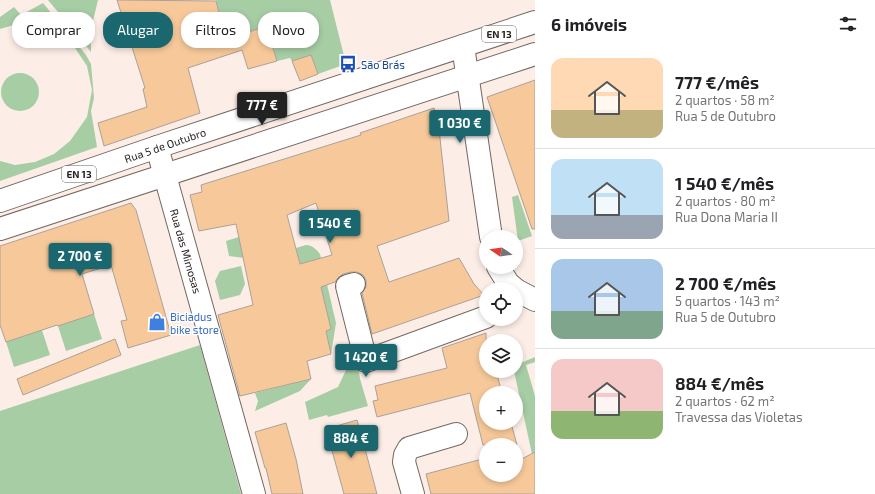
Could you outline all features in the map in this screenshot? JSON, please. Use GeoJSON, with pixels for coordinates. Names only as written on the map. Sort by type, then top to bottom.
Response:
{"type":"FeatureCollection","features":[{"type":"Feature","properties":{"kind":"street","name":"Rua 5 de Outubro"},"geometry":{"type":"LineString","coordinates":[[0,201],[157,147],[535,22]]}},
{"type":"Feature","properties":{"kind":"street"},"geometry":{"type":"LineString","coordinates":[[463,46],[490,230]]}},
{"type":"Feature","properties":{"kind":"street"},"geometry":{"type":"LineString","coordinates":[[0,229],[535,54]]}},
{"type":"Feature","properties":{"kind":"street","name":"Rua das Mimosas"},"geometry":{"type":"LineString","coordinates":[[157,147],[254,494]]}},
{"type":"Feature","properties":{"kind":"street"},"geometry":{"type":"LineString","coordinates":[[354,284],[347,286],[366,361],[479,320]]}},
{"type":"Feature","properties":{"kind":"street"},"geometry":{"type":"LineString","coordinates":[[413,494],[404,462],[405,455],[409,448],[456,434]]}},
{"type":"Feature","properties":{"kind":"green space"},"geometry":{"type":"Polygon","coordinates":[[[48,0],[98,0],[95,12],[58,12],[48,0]]]}},
{"type":"Feature","properties":{"kind":"green space"},"geometry":{"type":"Polygon","coordinates":[[[216,0],[330,0],[346,64],[318,74],[311,55],[292,61],[290,58],[277,61],[273,48],[319,48],[319,12],[258,12],[258,29],[250,32],[250,12],[219,12],[216,0]]]}},
{"type":"Feature","properties":{"kind":"green space"},"geometry":{"type":"Polygon","coordinates":[[[43,3],[50,12],[26,12],[43,3]]]}},
{"type":"Feature","properties":{"kind":"green space"},"geometry":{"type":"Polygon","coordinates":[[[14,7],[18,12],[12,12],[12,25],[0,29],[0,17],[14,7]]]}},
{"type":"Feature","properties":{"kind":"green space"},"geometry":{"type":"Polygon","coordinates":[[[75,48],[80,48],[91,64],[94,98],[91,111],[97,147],[0,181],[0,161],[15,165],[35,162],[54,154],[70,141],[87,117],[92,90],[87,66],[75,48]]]}},
{"type":"Feature","properties":{"kind":"green space"},"geometry":{"type":"Polygon","coordinates":[[[20,73],[33,79],[39,92],[33,105],[20,111],[7,105],[1,92],[7,79],[20,73]]]}},
{"type":"Feature","properties":{"kind":"green space"},"geometry":{"type":"Polygon","coordinates":[[[518,195],[532,236],[523,239],[523,230],[516,230],[512,197],[518,195]]]}},
{"type":"Feature","properties":{"kind":"green space"},"geometry":{"type":"Polygon","coordinates":[[[239,237],[244,258],[229,256],[226,241],[239,237]]]}},
{"type":"Feature","properties":{"kind":"green space"},"geometry":{"type":"Polygon","coordinates":[[[306,245],[314,248],[320,254],[336,323],[331,354],[326,331],[331,329],[314,260],[300,264],[296,248],[306,245]]]}},
{"type":"Feature","properties":{"kind":"green space"},"geometry":{"type":"Polygon","coordinates":[[[241,266],[245,284],[240,295],[220,300],[215,281],[220,271],[241,266]]]}},
{"type":"Feature","properties":{"kind":"green space"},"geometry":{"type":"Polygon","coordinates":[[[94,314],[102,339],[66,351],[58,326],[94,314]]]}},
{"type":"Feature","properties":{"kind":"green space"},"geometry":{"type":"Polygon","coordinates":[[[42,330],[50,355],[14,367],[6,342],[42,330]]]}},
{"type":"Feature","properties":{"kind":"green space"},"geometry":{"type":"Polygon","coordinates":[[[200,345],[241,494],[0,494],[0,411],[200,345]]]}},
{"type":"Feature","properties":{"kind":"green space"},"geometry":{"type":"Polygon","coordinates":[[[356,349],[360,379],[368,406],[328,417],[327,415],[309,420],[305,402],[338,387],[356,349]]]}},
{"type":"Feature","properties":{"kind":"green space"},"geometry":{"type":"Polygon","coordinates":[[[535,357],[535,362],[526,365],[535,396],[535,453],[532,454],[523,412],[523,386],[517,386],[516,378],[523,378],[523,362],[535,357]]]}},
{"type":"Feature","properties":{"kind":"green space"},"geometry":{"type":"Polygon","coordinates":[[[311,379],[300,391],[255,411],[258,401],[255,393],[311,379]]]}},
{"type":"Feature","properties":{"kind":"building"},"geometry":{"type":"Polygon","coordinates":[[[117,0],[216,1],[219,12],[181,12],[181,48],[250,48],[250,32],[258,29],[258,48],[273,48],[277,61],[248,69],[242,50],[188,68],[200,113],[104,146],[98,123],[147,107],[143,89],[145,88],[132,48],[173,48],[173,12],[121,12],[117,0]]]}},
{"type":"Feature","properties":{"kind":"building"},"geometry":{"type":"Polygon","coordinates":[[[311,55],[318,74],[300,81],[292,61],[311,55]]]}},
{"type":"Feature","properties":{"kind":"building"},"geometry":{"type":"Polygon","coordinates":[[[535,80],[535,229],[532,229],[487,97],[535,80]]]}},
{"type":"Feature","properties":{"kind":"building"},"geometry":{"type":"Polygon","coordinates":[[[434,108],[439,129],[449,221],[377,246],[389,282],[459,258],[474,284],[479,290],[479,297],[372,334],[362,293],[366,287],[366,280],[363,275],[357,272],[343,274],[335,282],[321,287],[331,329],[326,331],[331,354],[307,361],[311,379],[240,396],[218,315],[253,305],[236,224],[199,231],[190,195],[202,192],[201,185],[361,135],[360,133],[434,108]],[[316,203],[287,215],[300,264],[332,255],[316,203]]]}},
{"type":"Feature","properties":{"kind":"building"},"geometry":{"type":"Polygon","coordinates":[[[131,203],[136,210],[171,335],[128,348],[121,321],[127,320],[111,265],[82,274],[94,314],[6,342],[0,325],[0,246],[131,203]]]}},
{"type":"Feature","properties":{"kind":"building"},"geometry":{"type":"Polygon","coordinates":[[[479,335],[479,378],[498,378],[500,386],[479,386],[479,429],[470,393],[377,417],[373,401],[378,400],[375,386],[447,368],[442,348],[479,335]]]}},
{"type":"Feature","properties":{"kind":"building"},"geometry":{"type":"Polygon","coordinates":[[[115,339],[121,355],[23,395],[17,379],[115,339]]]}},
{"type":"Feature","properties":{"kind":"building"},"geometry":{"type":"Polygon","coordinates":[[[357,420],[377,494],[344,494],[326,429],[357,420]]]}},
{"type":"Feature","properties":{"kind":"building"},"geometry":{"type":"Polygon","coordinates":[[[286,423],[296,459],[303,494],[272,494],[255,432],[286,423]]]}},
{"type":"Feature","properties":{"kind":"building"},"geometry":{"type":"Polygon","coordinates":[[[479,430],[513,430],[515,438],[481,438],[479,430]]]}},
{"type":"Feature","properties":{"kind":"building"},"geometry":{"type":"Polygon","coordinates":[[[535,452],[535,494],[431,494],[426,474],[479,460],[479,482],[523,482],[523,458],[535,452]]]}},
{"type":"Feature","properties":{"kind":"place","name":"São Brás"},"geometry":{"type":"Point","coordinates":[348,64]}},
{"type":"Feature","properties":{"kind":"place","name":"Biciadus bike store"},"geometry":{"type":"Point","coordinates":[157,322]}}]}
